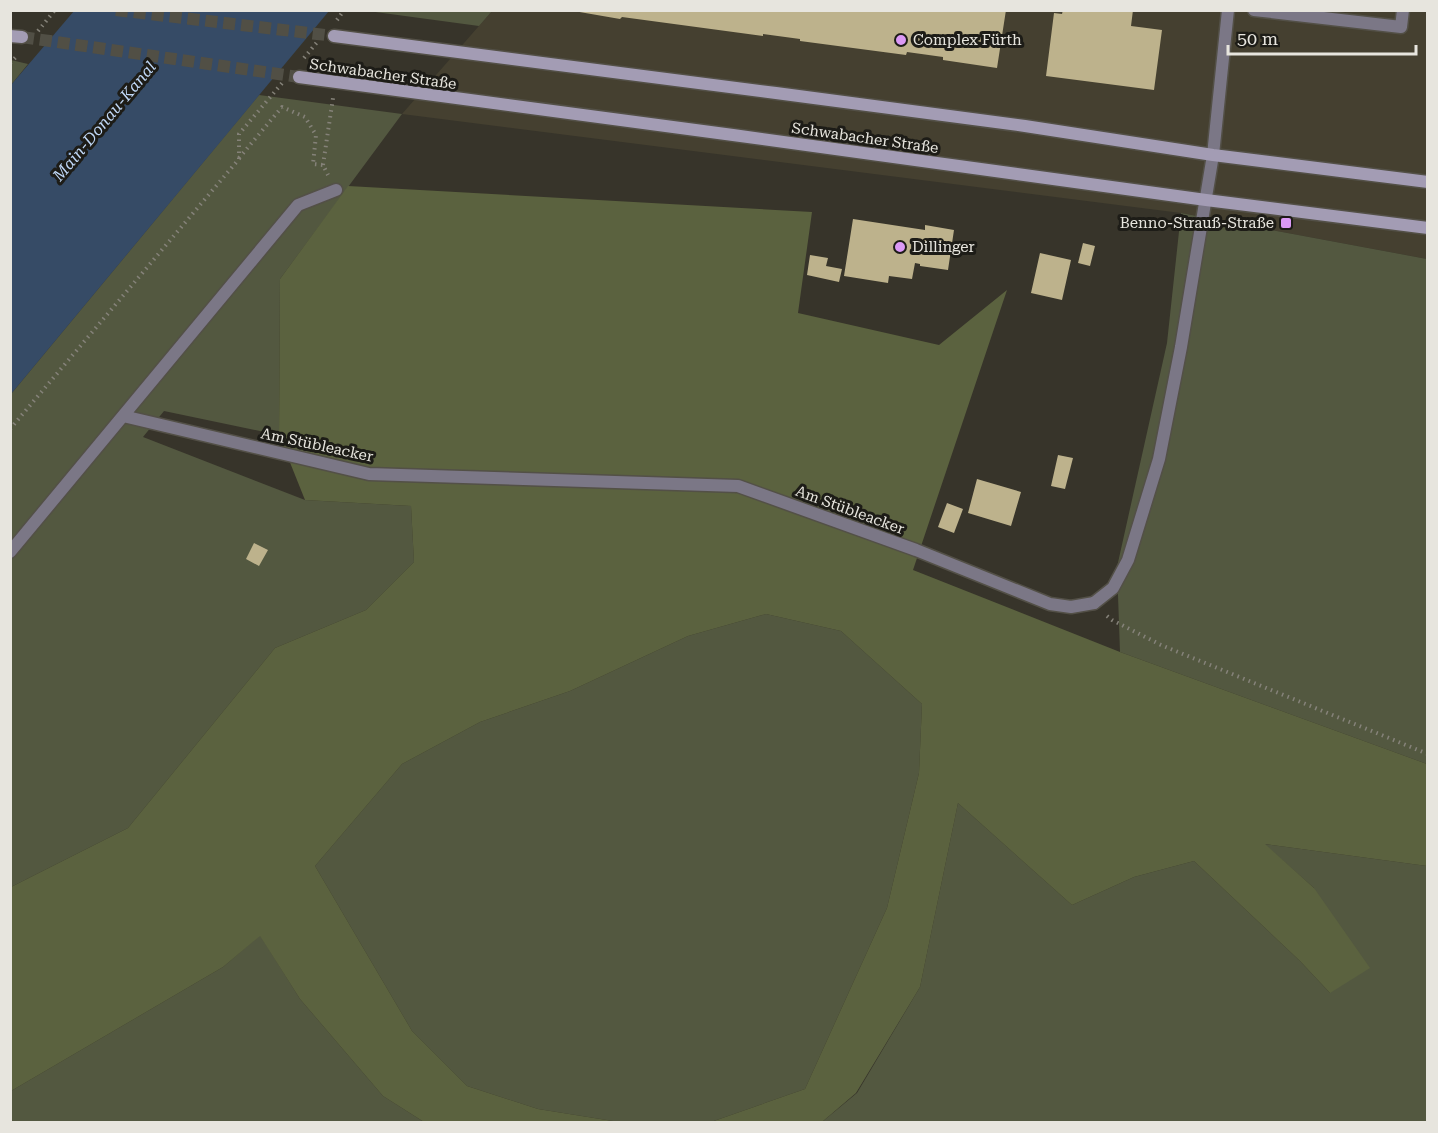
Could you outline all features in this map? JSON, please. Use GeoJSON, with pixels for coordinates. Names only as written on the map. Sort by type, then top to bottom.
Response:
{"type":"FeatureCollection","features":[{"type":"Feature","properties":{"kind":"main road","name":"Schwabacher Straße"},"geometry":{"type":"LineString","coordinates":[[328,34],[1025,126],[1213,155],[1428,183]]}},
{"type":"Feature","properties":{"kind":"main road","name":"Schwabacher Straße"},"geometry":{"type":"LineString","coordinates":[[299,77],[1428,228]]}},
{"type":"Feature","properties":{"kind":"street"},"geometry":{"type":"LineString","coordinates":[[1094,603],[1113,588],[1128,561],[1159,459],[1213,155],[1228,10]]}},
{"type":"Feature","properties":{"kind":"street"},"geometry":{"type":"LineString","coordinates":[[1254,10],[1401,27],[1402,10]]}},
{"type":"Feature","properties":{"kind":"street"},"geometry":{"type":"LineString","coordinates":[[10,552],[298,205],[336,190]]}},
{"type":"Feature","properties":{"kind":"street","name":"Am Stübleacker"},"geometry":{"type":"LineString","coordinates":[[123,416],[369,474],[738,486],[916,550],[1050,604],[1071,607],[1094,603]]}},
{"type":"Feature","properties":{"kind":"path"},"geometry":{"type":"LineString","coordinates":[[299,63],[328,34],[344,10]]}},
{"type":"Feature","properties":{"kind":"path"},"geometry":{"type":"LineString","coordinates":[[239,159],[239,134],[284,81]]}},
{"type":"Feature","properties":{"kind":"path"},"geometry":{"type":"LineString","coordinates":[[335,83],[323,165],[336,190]]}},
{"type":"Feature","properties":{"kind":"path"},"geometry":{"type":"LineString","coordinates":[[10,429],[282,107],[305,117],[316,135],[313,164],[323,165]]}},
{"type":"Feature","properties":{"kind":"path"},"geometry":{"type":"LineString","coordinates":[[1094,603],[1112,620],[1161,645],[1428,754]]}},
{"type":"Feature","properties":{"kind":"shaded area"},"geometry":{"type":"Polygon","coordinates":[[[492,11],[1427,11],[1427,259],[1181,213],[402,114],[492,11]]]}},
{"type":"Feature","properties":{"kind":"green space"},"geometry":{"type":"Polygon","coordinates":[[[368,11],[492,11],[479,26],[368,11]]]}},
{"type":"Feature","properties":{"kind":"green space"},"geometry":{"type":"Polygon","coordinates":[[[10,60],[28,64],[11,85],[10,60]]]}},
{"type":"Feature","properties":{"kind":"green space"},"geometry":{"type":"Polygon","coordinates":[[[259,95],[402,114],[280,279],[279,435],[164,411],[143,437],[305,500],[411,506],[414,562],[366,610],[275,648],[128,828],[11,887],[11,394],[259,95]]]}},
{"type":"Feature","properties":{"kind":"green space"},"geometry":{"type":"Polygon","coordinates":[[[348,186],[812,212],[798,313],[939,345],[1007,290],[913,570],[1120,652],[1427,764],[1427,866],[1265,844],[1314,888],[1370,968],[1330,993],[1300,961],[1194,861],[1134,877],[1072,905],[958,803],[920,987],[856,1093],[822,1122],[711,1122],[805,1089],[887,908],[919,773],[922,704],[841,631],[766,614],[688,636],[570,691],[480,722],[402,764],[315,866],[412,1031],[467,1086],[538,1109],[619,1122],[424,1122],[383,1096],[300,999],[260,936],[223,967],[11,1091],[11,887],[128,828],[275,648],[366,610],[414,562],[411,506],[305,500],[279,435],[280,279],[348,186]]]}},
{"type":"Feature","properties":{"kind":"green space"},"geometry":{"type":"Polygon","coordinates":[[[1181,213],[1427,259],[1427,764],[1120,652],[1117,567],[1167,343],[1181,213]]]}},
{"type":"Feature","properties":{"kind":"green space"},"geometry":{"type":"Polygon","coordinates":[[[766,614],[841,631],[922,704],[919,773],[887,908],[805,1089],[711,1122],[619,1122],[538,1109],[467,1086],[412,1031],[315,866],[402,764],[480,722],[570,691],[688,636],[766,614]]]}},
{"type":"Feature","properties":{"kind":"green space"},"geometry":{"type":"Polygon","coordinates":[[[958,803],[1072,905],[1134,877],[1194,861],[1300,961],[1330,993],[1314,888],[1264,844],[1427,866],[1427,1122],[822,1122],[857,1093],[920,987],[958,803]]]}},
{"type":"Feature","properties":{"kind":"green space"},"geometry":{"type":"Polygon","coordinates":[[[260,935],[300,999],[383,1096],[424,1122],[11,1122],[11,1091],[223,967],[260,935]]]}},
{"type":"Feature","properties":{"kind":"water","name":"Main-Donau-Kanal"},"geometry":{"type":"Polygon","coordinates":[[[74,11],[329,11],[11,394],[11,85],[74,11]]]}},
{"type":"Feature","properties":{"kind":"building","name":"Complex Fürth"},"geometry":{"type":"Polygon","coordinates":[[[568,10],[1006,10],[997,68],[907,52],[906,55],[763,34],[763,36],[622,17],[620,19],[568,10]]]}},
{"type":"Feature","properties":{"kind":"building"},"geometry":{"type":"Polygon","coordinates":[[[1063,10],[1133,10],[1131,26],[1162,30],[1154,90],[1046,76],[1054,13],[1062,14],[1063,10]]]}},
{"type":"Feature","properties":{"kind":"building","name":"Dillinger"},"geometry":{"type":"Polygon","coordinates":[[[853,219],[925,230],[925,225],[954,230],[948,270],[920,266],[915,263],[912,279],[889,276],[888,283],[844,276],[853,219]]]}},
{"type":"Feature","properties":{"kind":"building"},"geometry":{"type":"Polygon","coordinates":[[[1083,243],[1095,246],[1090,266],[1078,263],[1083,243]]]}},
{"type":"Feature","properties":{"kind":"building"},"geometry":{"type":"Polygon","coordinates":[[[1040,253],[1071,260],[1062,300],[1031,293],[1040,253]]]}},
{"type":"Feature","properties":{"kind":"building"},"geometry":{"type":"Polygon","coordinates":[[[810,255],[828,258],[826,266],[842,269],[839,282],[807,275],[810,255]]]}},
{"type":"Feature","properties":{"kind":"building"},"geometry":{"type":"Polygon","coordinates":[[[1058,455],[1073,458],[1065,489],[1051,486],[1058,455]]]}},
{"type":"Feature","properties":{"kind":"building"},"geometry":{"type":"Polygon","coordinates":[[[977,479],[1021,492],[1011,526],[968,513],[977,479]]]}},
{"type":"Feature","properties":{"kind":"building"},"geometry":{"type":"Polygon","coordinates":[[[947,503],[963,509],[954,533],[938,527],[947,503]]]}},
{"type":"Feature","properties":{"kind":"building"},"geometry":{"type":"Polygon","coordinates":[[[254,543],[268,550],[259,566],[246,559],[254,543]]]}},
{"type":"Feature","properties":{"kind":"tunnel"},"geometry":{"type":"LineString","coordinates":[[116,10],[334,36]]}},
{"type":"Feature","properties":{"kind":"tunnel"},"geometry":{"type":"LineString","coordinates":[[22,37],[299,77]]}},
{"type":"Feature","properties":{"kind":"place","name":"Complex Fürth"},"geometry":{"type":"Point","coordinates":[901,40]}},
{"type":"Feature","properties":{"kind":"place","name":"Benno-Strauß-Straße"},"geometry":{"type":"Point","coordinates":[1286,223]}},
{"type":"Feature","properties":{"kind":"place","name":"Dillinger"},"geometry":{"type":"Point","coordinates":[900,247]}}]}
